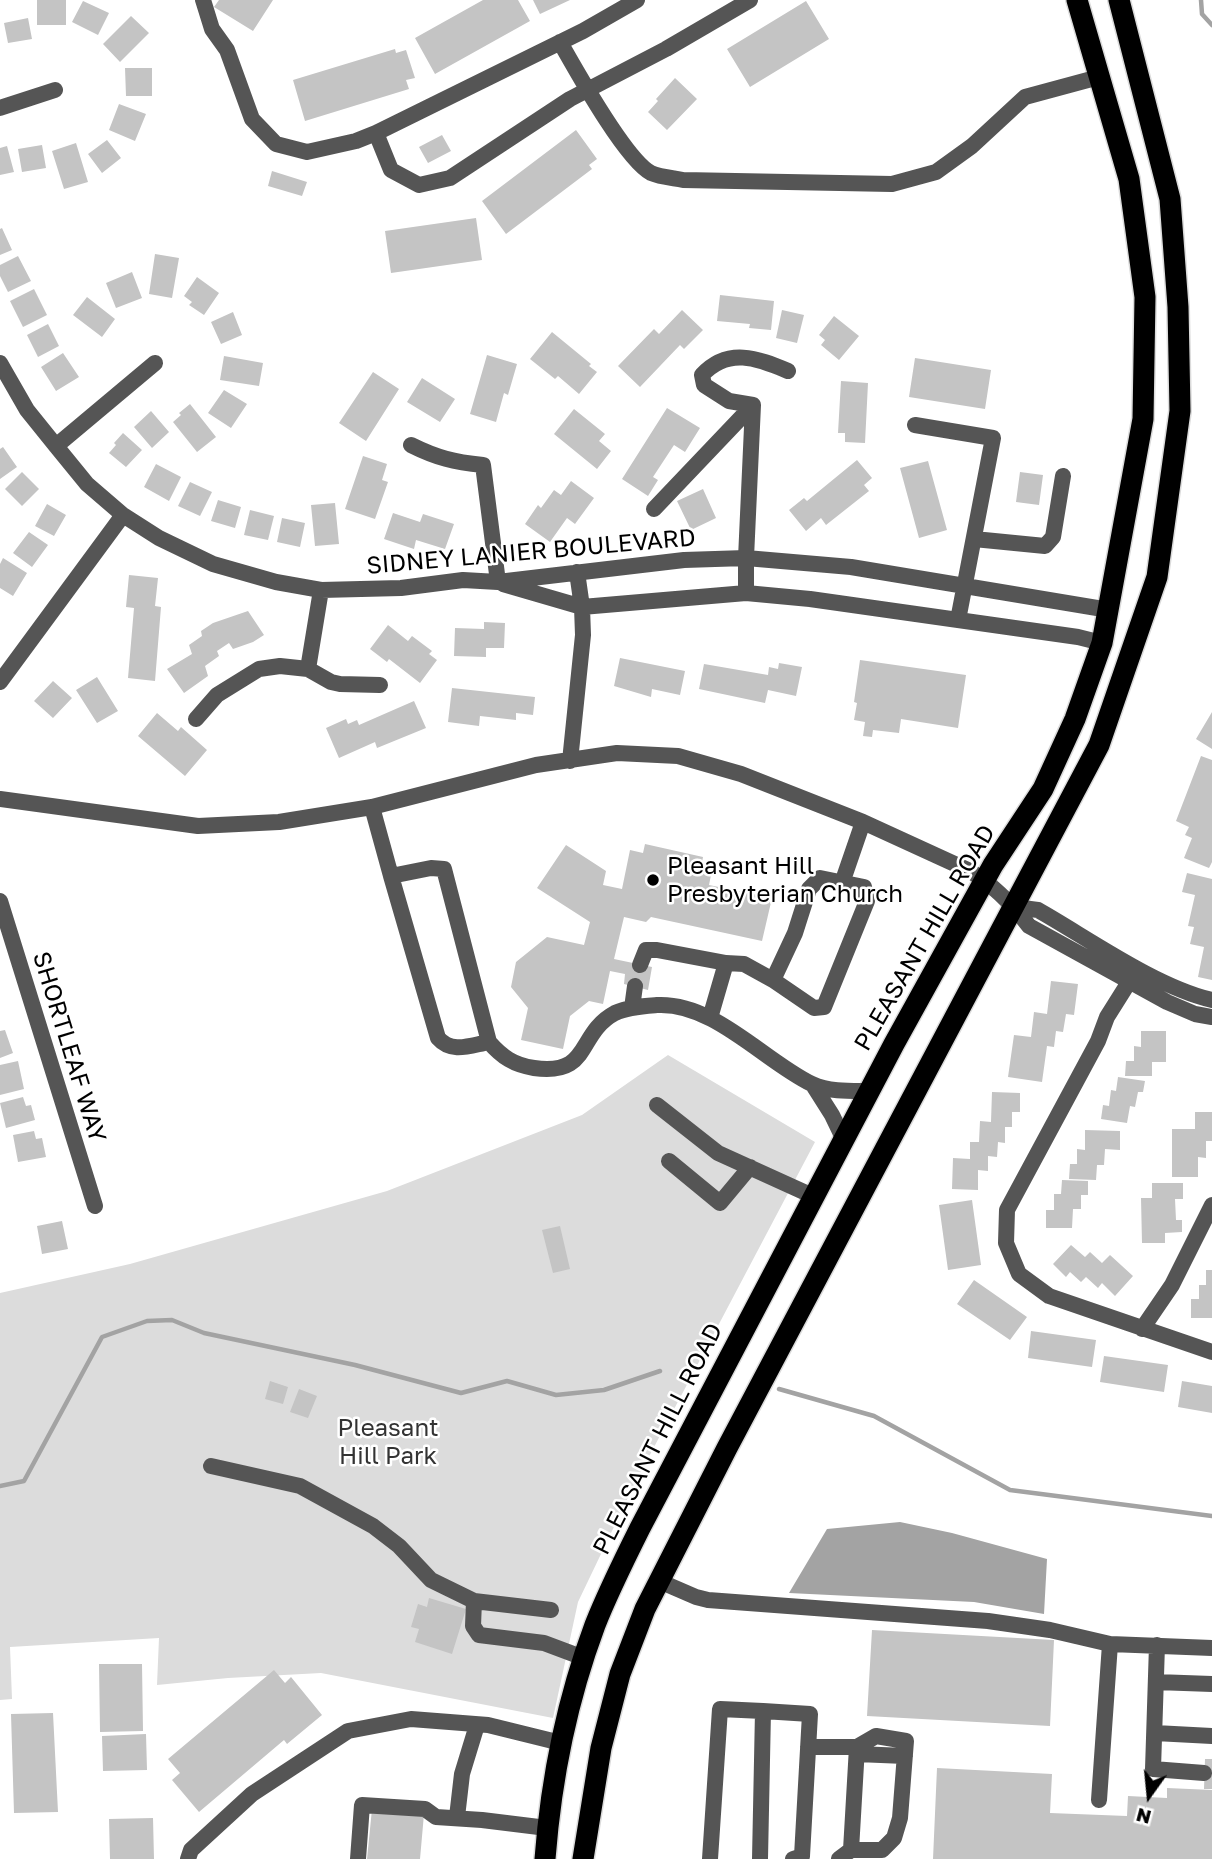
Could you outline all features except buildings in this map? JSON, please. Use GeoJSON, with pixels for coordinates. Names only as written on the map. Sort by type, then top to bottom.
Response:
{"type":"FeatureCollection","features":[{"type":"Feature","properties":{"kind":"highway","name":"PLEASANT HILL ROAD"},"geometry":{"type":"LineString","coordinates":[[545,1859],[547,1828],[561,1744],[584,1658],[609,1592],[870,1091],[985,880],[1043,789],[1075,719],[1102,643],[1143,419],[1145,297],[1129,179],[1077,0]]}},
{"type":"Feature","properties":{"kind":"highway"},"geometry":{"type":"LineString","coordinates":[[583,1859],[593,1785],[609,1712],[633,1637],[733,1436],[1099,745],[1157,577],[1180,411],[1178,307],[1170,199],[1119,0]]}},
{"type":"Feature","properties":{"kind":"street"},"geometry":{"type":"LineString","coordinates":[[203,0],[212,29],[227,50],[252,118],[276,144],[307,152],[356,141],[376,133],[560,42],[637,0]]}},
{"type":"Feature","properties":{"kind":"street"},"geometry":{"type":"LineString","coordinates":[[376,133],[391,170],[419,185],[450,178],[587,89],[666,49],[750,0]]}},
{"type":"Feature","properties":{"kind":"street"},"geometry":{"type":"LineString","coordinates":[[560,42],[587,89],[630,152],[650,172],[683,180],[892,184],[936,173],[972,146],[1025,97],[1099,77]]}},
{"type":"Feature","properties":{"kind":"street"},"geometry":{"type":"LineString","coordinates":[[0,108],[55,90]]}},
{"type":"Feature","properties":{"kind":"street"},"geometry":{"type":"LineString","coordinates":[[753,405],[729,401],[704,385],[702,375],[713,363],[733,357],[761,360],[788,371]]}},
{"type":"Feature","properties":{"kind":"street"},"geometry":{"type":"LineString","coordinates":[[56,446],[155,363]]}},
{"type":"Feature","properties":{"kind":"street","name":"SIDNEY LANIER BOULEVARD"},"geometry":{"type":"LineString","coordinates":[[1,366],[27,410],[87,484],[123,515],[159,538],[213,564],[276,582],[321,590],[401,588],[463,580],[498,582],[684,560],[746,558],[851,567],[1109,610]]}},
{"type":"Feature","properties":{"kind":"street"},"geometry":{"type":"LineString","coordinates":[[654,509],[753,405]]}},
{"type":"Feature","properties":{"kind":"street"},"geometry":{"type":"LineString","coordinates":[[746,593],[753,405]]}},
{"type":"Feature","properties":{"kind":"street"},"geometry":{"type":"LineString","coordinates":[[915,425],[993,438],[958,620]]}},
{"type":"Feature","properties":{"kind":"street"},"geometry":{"type":"LineString","coordinates":[[411,445],[436,458],[483,465],[498,582],[582,607],[746,593],[810,598],[1078,637],[1102,643]]}},
{"type":"Feature","properties":{"kind":"street"},"geometry":{"type":"LineString","coordinates":[[974,539],[1045,547],[1053,537],[1063,476]]}},
{"type":"Feature","properties":{"kind":"street"},"geometry":{"type":"LineString","coordinates":[[0,682],[123,515]]}},
{"type":"Feature","properties":{"kind":"street"},"geometry":{"type":"LineString","coordinates":[[570,761],[583,635],[576,572]]}},
{"type":"Feature","properties":{"kind":"street"},"geometry":{"type":"LineString","coordinates":[[308,669],[321,590]]}},
{"type":"Feature","properties":{"kind":"street"},"geometry":{"type":"LineString","coordinates":[[196,719],[217,695],[258,670],[280,666],[308,669],[340,684],[380,685]]}},
{"type":"Feature","properties":{"kind":"street"},"geometry":{"type":"LineString","coordinates":[[0,799],[198,826],[279,822],[372,807],[536,765],[617,753],[678,756],[741,774],[863,822],[970,871],[985,880],[1014,906],[1029,926],[1167,1002],[1195,1014],[1212,1017]]}},
{"type":"Feature","properties":{"kind":"street"},"geometry":{"type":"LineString","coordinates":[[372,807],[438,1038],[445,1046],[454,1048],[489,1042]]}},
{"type":"Feature","properties":{"kind":"street"},"geometry":{"type":"LineString","coordinates":[[842,883],[863,822]]}},
{"type":"Feature","properties":{"kind":"street"},"geometry":{"type":"LineString","coordinates":[[391,876],[431,868],[444,869],[489,1042],[510,1061],[526,1067],[553,1070],[570,1065],[581,1054],[589,1038],[615,1013],[660,1005],[683,1008],[710,1018],[813,1085],[844,1091],[870,1091]]}},
{"type":"Feature","properties":{"kind":"street"},"geometry":{"type":"LineString","coordinates":[[640,965],[646,950],[744,964],[814,1008],[824,1007],[866,901],[864,887],[820,878],[809,888],[795,933],[773,980]]}},
{"type":"Feature","properties":{"kind":"street","name":"SHORTLEAF WAY"},"geometry":{"type":"LineString","coordinates":[[0,901],[95,1206]]}},
{"type":"Feature","properties":{"kind":"street"},"geometry":{"type":"LineString","coordinates":[[1014,906],[1038,910],[1156,978],[1212,1000]]}},
{"type":"Feature","properties":{"kind":"street"},"geometry":{"type":"LineString","coordinates":[[710,1018],[726,963]]}},
{"type":"Feature","properties":{"kind":"street"},"geometry":{"type":"LineString","coordinates":[[1129,982],[1107,1017],[1098,1041],[1007,1210],[1006,1242],[1019,1274],[1049,1296],[1212,1352]]}},
{"type":"Feature","properties":{"kind":"street"},"geometry":{"type":"LineString","coordinates":[[632,1008],[635,986]]}},
{"type":"Feature","properties":{"kind":"street"},"geometry":{"type":"LineString","coordinates":[[813,1085],[844,1140]]}},
{"type":"Feature","properties":{"kind":"street"},"geometry":{"type":"LineString","coordinates":[[657,1105],[718,1153],[815,1197]]}},
{"type":"Feature","properties":{"kind":"street"},"geometry":{"type":"LineString","coordinates":[[668,1161],[720,1203],[750,1167]]}},
{"type":"Feature","properties":{"kind":"street"},"geometry":{"type":"LineString","coordinates":[[1142,1329],[1172,1285],[1212,1205]]}},
{"type":"Feature","properties":{"kind":"street"},"geometry":{"type":"LineString","coordinates":[[211,1466],[300,1486],[373,1526],[399,1546],[431,1580],[474,1601],[551,1610]]}},
{"type":"Feature","properties":{"kind":"street"},"geometry":{"type":"LineString","coordinates":[[659,1581],[708,1600],[988,1620],[1050,1630],[1110,1644],[1212,1648]]}},
{"type":"Feature","properties":{"kind":"street"},"geometry":{"type":"LineString","coordinates":[[474,1601],[473,1626],[479,1635],[544,1643],[584,1658]]}},
{"type":"Feature","properties":{"kind":"street"},"geometry":{"type":"LineString","coordinates":[[1099,1800],[1110,1644]]}},
{"type":"Feature","properties":{"kind":"street"},"geometry":{"type":"LineString","coordinates":[[1157,1645],[1153,1769],[1204,1773]]}},
{"type":"Feature","properties":{"kind":"street"},"geometry":{"type":"LineString","coordinates":[[1156,1682],[1212,1684]]}},
{"type":"Feature","properties":{"kind":"street"},"geometry":{"type":"LineString","coordinates":[[710,1859],[720,1709],[810,1714],[804,1858]]}},
{"type":"Feature","properties":{"kind":"street"},"geometry":{"type":"LineString","coordinates":[[760,1859],[763,1711]]}},
{"type":"Feature","properties":{"kind":"street"},"geometry":{"type":"LineString","coordinates":[[188,1859],[191,1850],[252,1794],[348,1731],[411,1720],[477,1725],[561,1744]]}},
{"type":"Feature","properties":{"kind":"street"},"geometry":{"type":"LineString","coordinates":[[457,1817],[462,1774],[477,1725]]}},
{"type":"Feature","properties":{"kind":"street"},"geometry":{"type":"LineString","coordinates":[[1154,1733],[1212,1736]]}},
{"type":"Feature","properties":{"kind":"street"},"geometry":{"type":"LineString","coordinates":[[808,1747],[857,1751],[905,1756],[900,1818],[894,1838],[883,1854],[845,1855],[857,1751]]}},
{"type":"Feature","properties":{"kind":"street"},"geometry":{"type":"LineString","coordinates":[[358,1859],[362,1805],[425,1809],[436,1817],[547,1828]]}},
{"type":"Feature","properties":{"kind":"green space","name":"Pleasant Hill Park"},"geometry":{"type":"Polygon","coordinates":[[[668,1055],[815,1142],[634,1485],[578,1602],[553,1718],[321,1673],[157,1685],[159,1638],[10,1647],[12,1699],[0,1700],[0,1293],[130,1264],[387,1191],[582,1115],[668,1055]]]}},
{"type":"Feature","properties":{"kind":"shaded area"},"geometry":{"type":"Polygon","coordinates":[[[900,1522],[1047,1559],[1044,1614],[974,1602],[789,1593],[827,1529],[900,1522]]]}},
{"type":"Feature","properties":{"kind":"waterway"},"geometry":{"type":"LineString","coordinates":[[1201,0],[1202,14],[1212,25]]}},
{"type":"Feature","properties":{"kind":"waterway"},"geometry":{"type":"LineString","coordinates":[[0,1486],[24,1481],[102,1337],[147,1321],[172,1320],[204,1333],[355,1365],[461,1393],[507,1381],[556,1395],[604,1390],[660,1371]]}},
{"type":"Feature","properties":{"kind":"waterway"},"geometry":{"type":"LineString","coordinates":[[779,1389],[874,1416],[1010,1490],[1212,1516]]}},
{"type":"Feature","properties":{"kind":"place","name":"Pleasant Hill Presbyterian Church"},"geometry":{"type":"Point","coordinates":[653,880]}}]}
